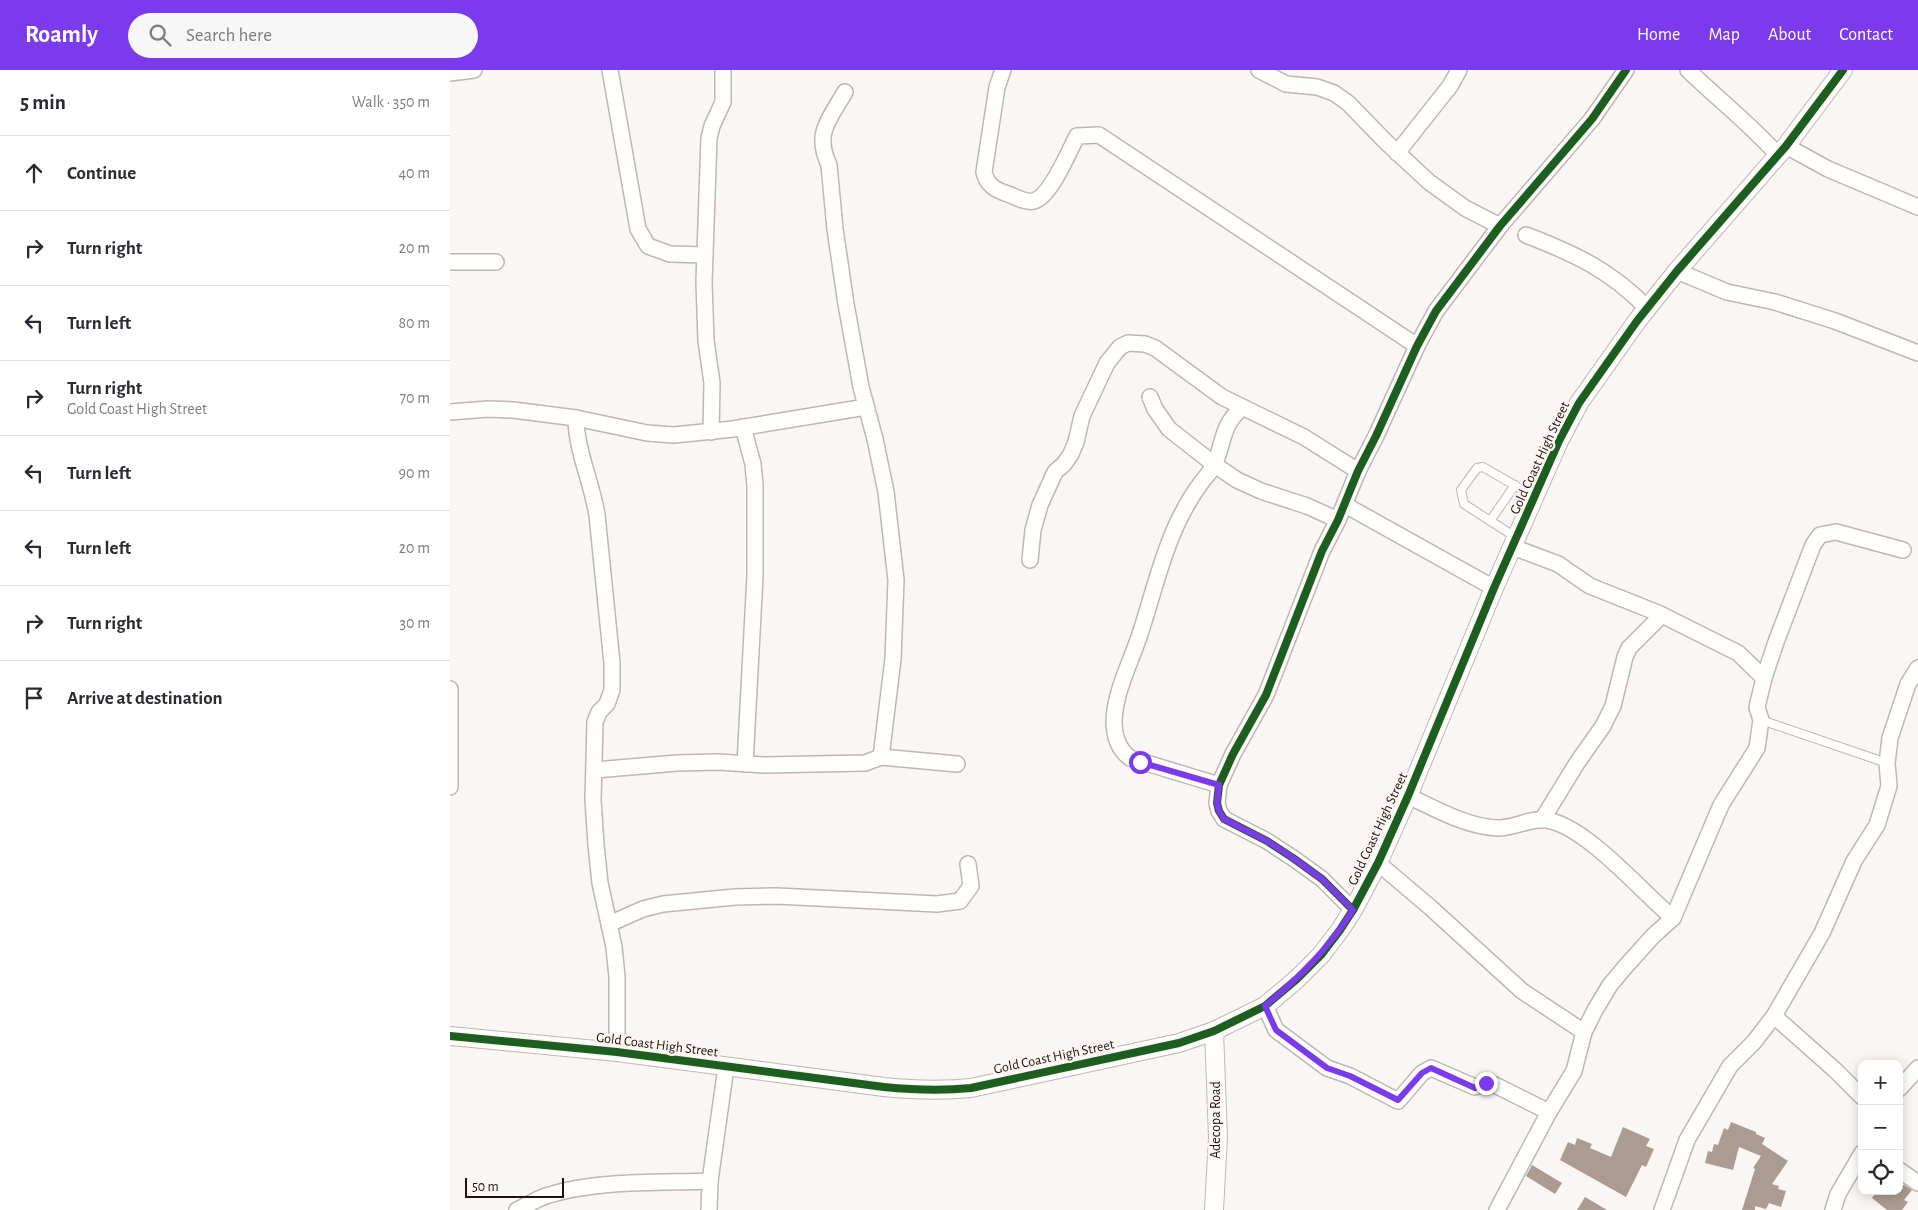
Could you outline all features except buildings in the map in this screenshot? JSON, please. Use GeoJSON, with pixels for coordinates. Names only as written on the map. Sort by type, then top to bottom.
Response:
{"type":"FeatureCollection","features":[{"type":"Feature","properties":{"kind":"street"},"geometry":{"type":"LineString","coordinates":[[450,73],[474,70]]}},
{"type":"Feature","properties":{"kind":"street"},"geometry":{"type":"LineString","coordinates":[[610,70],[638,229],[648,246],[670,254],[705,255]]}},
{"type":"Feature","properties":{"kind":"street"},"geometry":{"type":"LineString","coordinates":[[711,432],[712,383],[705,325],[704,282],[709,138],[712,126],[723,102],[723,70]]}},
{"type":"Feature","properties":{"kind":"street"},"geometry":{"type":"LineString","coordinates":[[1003,70],[997,87],[984,172],[988,184],[998,191],[1029,201],[1036,200],[1042,196],[1054,180],[1077,136],[1099,134],[1417,346]]}},
{"type":"Feature","properties":{"kind":"street"},"geometry":{"type":"LineString","coordinates":[[1260,70],[1286,84],[1317,87],[1334,93],[1348,103],[1397,153],[1429,182],[1466,208],[1500,226]]}},
{"type":"Feature","properties":{"kind":"street"},"geometry":{"type":"LineString","coordinates":[[1397,153],[1450,86],[1460,70]]}},
{"type":"Feature","properties":{"kind":"street"},"geometry":{"type":"LineString","coordinates":[[1353,910],[1322,879],[1300,863],[1267,841],[1224,819],[1217,803],[1219,785],[1233,754],[1266,694],[1322,551],[1345,505],[1358,471],[1417,346],[1436,311],[1500,226],[1592,119],[1626,70]]}},
{"type":"Feature","properties":{"kind":"street"},"geometry":{"type":"LineString","coordinates":[[1688,70],[1719,101],[1782,151],[1918,207]]}},
{"type":"Feature","properties":{"kind":"street","name":"Gold Coast High Street"},"geometry":{"type":"LineString","coordinates":[[450,1036],[617,1052],[923,1091],[971,1088],[1180,1044],[1265,1006],[1297,979],[1321,955],[1353,910],[1378,863],[1408,796],[1494,588],[1559,441],[1579,403],[1605,364],[1647,308],[1782,151],[1844,70]]}},
{"type":"Feature","properties":{"kind":"street"},"geometry":{"type":"LineString","coordinates":[[844,92],[822,132],[823,153],[829,165],[835,229],[861,387],[886,492],[896,580],[894,658],[880,757]]}},
{"type":"Feature","properties":{"kind":"street"},"geometry":{"type":"LineString","coordinates":[[1526,235],[1570,252],[1608,274],[1647,308]]}},
{"type":"Feature","properties":{"kind":"street"},"geometry":{"type":"LineString","coordinates":[[450,262],[496,262]]}},
{"type":"Feature","properties":{"kind":"street"},"geometry":{"type":"LineString","coordinates":[[1677,271],[1727,292],[1775,302],[1836,321],[1918,353]]}},
{"type":"Feature","properties":{"kind":"street"},"geometry":{"type":"LineString","coordinates":[[1030,560],[1033,530],[1040,505],[1055,472],[1071,454],[1082,416],[1107,363],[1120,347],[1128,343],[1134,342],[1156,348],[1222,397],[1304,437],[1358,471]]}},
{"type":"Feature","properties":{"kind":"street"},"geometry":{"type":"LineString","coordinates":[[1150,397],[1159,417],[1169,429],[1237,480],[1262,491],[1307,506],[1338,520]]}},
{"type":"Feature","properties":{"kind":"street"},"geometry":{"type":"LineString","coordinates":[[450,412],[505,410],[576,418],[656,435],[711,432],[866,406]]}},
{"type":"Feature","properties":{"kind":"street"},"geometry":{"type":"LineString","coordinates":[[1219,785],[1130,758],[1122,752],[1119,746],[1114,724],[1118,700],[1144,624],[1159,567],[1176,525],[1190,498],[1215,465],[1230,420],[1242,408]]}},
{"type":"Feature","properties":{"kind":"street"},"geometry":{"type":"LineString","coordinates":[[576,418],[580,446],[597,515],[612,663],[612,690],[607,704],[598,712],[595,722],[593,800],[599,874],[614,947],[617,977],[617,1052]]}},
{"type":"Feature","properties":{"kind":"street"},"geometry":{"type":"LineString","coordinates":[[743,427],[754,464],[756,485],[754,576],[745,764]]}},
{"type":"Feature","properties":{"kind":"street"},"geometry":{"type":"LineString","coordinates":[[1345,505],[1494,588]]}},
{"type":"Feature","properties":{"kind":"street"},"geometry":{"type":"LineString","coordinates":[[1497,1210],[1549,1112],[1574,1071],[1584,1032],[1610,985],[1653,936],[1673,918],[1721,805],[1757,748],[1761,720],[1757,707],[1764,678],[1813,545],[1820,535],[1836,532],[1904,550]]}},
{"type":"Feature","properties":{"kind":"street"},"geometry":{"type":"LineString","coordinates":[[1515,543],[1558,564],[1590,586],[1662,615],[1738,653],[1764,678]]}},
{"type":"Feature","properties":{"kind":"street"},"geometry":{"type":"LineString","coordinates":[[1542,820],[1577,762],[1603,726],[1612,706],[1629,648],[1662,615]]}},
{"type":"Feature","properties":{"kind":"street"},"geometry":{"type":"LineString","coordinates":[[1662,1210],[1687,1140],[1730,1066],[1754,1042],[1774,1016],[1822,932],[1854,861],[1877,824],[1889,786],[1887,763],[1892,731],[1908,684],[1918,668]]}},
{"type":"Feature","properties":{"kind":"street"},"geometry":{"type":"LineString","coordinates":[[450,689],[450,788]]}},
{"type":"Feature","properties":{"kind":"street"},"geometry":{"type":"LineString","coordinates":[[595,770],[677,763],[765,765],[865,763],[880,757],[958,764]]}},
{"type":"Feature","properties":{"kind":"street"},"geometry":{"type":"LineString","coordinates":[[1408,796],[1453,817],[1498,828],[1516,826],[1537,819],[1564,825],[1577,833],[1673,918]]}},
{"type":"Feature","properties":{"kind":"street"},"geometry":{"type":"LineString","coordinates":[[1378,863],[1432,908],[1522,991],[1584,1032]]}},
{"type":"Feature","properties":{"kind":"street"},"geometry":{"type":"LineString","coordinates":[[608,924],[643,909],[663,904],[735,897],[786,896],[937,904],[960,901],[971,886],[968,864]]}},
{"type":"Feature","properties":{"kind":"street"},"geometry":{"type":"LineString","coordinates":[[1265,1006],[1276,1030],[1327,1068],[1350,1076],[1398,1100],[1422,1073],[1431,1068],[1475,1088],[1486,1083],[1495,1085],[1549,1112]]}},
{"type":"Feature","properties":{"kind":"street"},"geometry":{"type":"LineString","coordinates":[[1774,1016],[1858,1093]]}},
{"type":"Feature","properties":{"kind":"street","name":"Adecopa Road"},"geometry":{"type":"LineString","coordinates":[[1214,1030],[1218,1138],[1214,1210]]}},
{"type":"Feature","properties":{"kind":"street"},"geometry":{"type":"LineString","coordinates":[[709,1210],[710,1181],[726,1067]]}},
{"type":"Feature","properties":{"kind":"street"},"geometry":{"type":"LineString","coordinates":[[1903,1085],[1918,1068]]}},
{"type":"Feature","properties":{"kind":"street"},"geometry":{"type":"LineString","coordinates":[[1833,1210],[1838,1194],[1858,1160]]}},
{"type":"Feature","properties":{"kind":"street"},"geometry":{"type":"LineString","coordinates":[[1903,1173],[1918,1183]]}},
{"type":"Feature","properties":{"kind":"street"},"geometry":{"type":"LineString","coordinates":[[517,1210],[547,1196],[574,1190],[629,1184],[710,1181]]}},
{"type":"Feature","properties":{"kind":"lane"},"geometry":{"type":"LineString","coordinates":[[1515,543],[1490,521],[1464,504],[1462,490],[1477,468],[1483,467],[1535,497]]}},
{"type":"Feature","properties":{"kind":"lane"},"geometry":{"type":"LineString","coordinates":[[1490,521],[1515,485]]}},
{"type":"Feature","properties":{"kind":"lane"},"geometry":{"type":"LineString","coordinates":[[1761,720],[1887,763]]}},
{"type":"Feature","properties":{"kind":"cycle path"},"geometry":{"type":"LineString","coordinates":[[1353,910],[1322,879],[1293,858],[1267,841],[1224,819],[1217,803],[1219,785],[1233,754],[1266,695],[1322,551],[1417,346],[1436,311],[1500,226],[1592,119],[1626,70]]}},
{"type":"Feature","properties":{"kind":"cycle path"},"geometry":{"type":"LineString","coordinates":[[450,1036],[617,1052],[884,1087],[949,1090],[971,1088],[1179,1043],[1214,1031],[1265,1006],[1297,979],[1321,955],[1353,910],[1378,863],[1408,796],[1494,588],[1559,441],[1579,403],[1637,321],[1677,271],[1786,146],[1843,70]]}},
{"type":"Feature","properties":{"kind":"route"},"geometry":{"type":"LineString","coordinates":[[1140,762],[1219,785],[1217,803],[1224,819],[1267,841],[1293,858],[1322,879],[1353,910],[1321,955],[1297,979],[1265,1006],[1276,1030],[1327,1068],[1350,1076],[1398,1100],[1422,1073],[1431,1068],[1475,1088],[1486,1083]]}}]}
